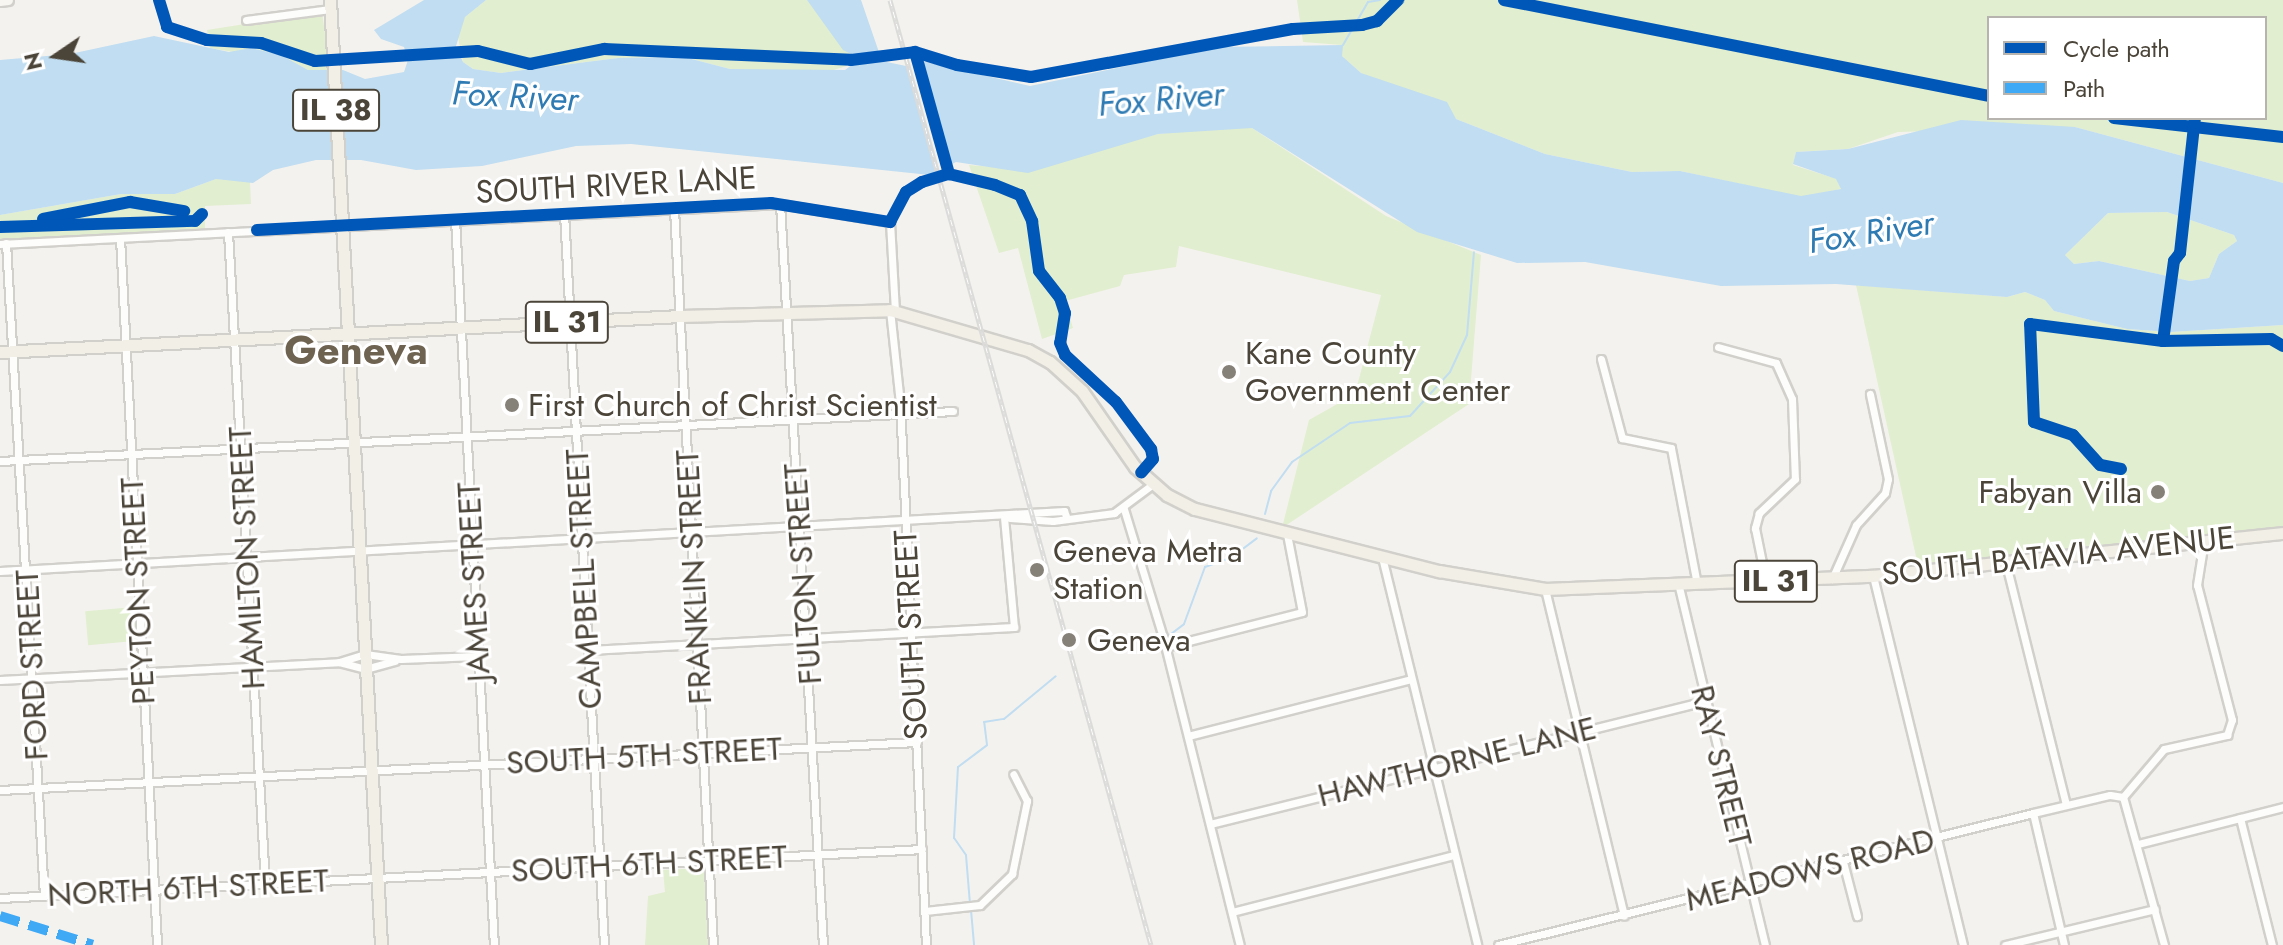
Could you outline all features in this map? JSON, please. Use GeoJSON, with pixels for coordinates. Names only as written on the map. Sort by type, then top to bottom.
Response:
{"type":"FeatureCollection","features":[{"type":"Feature","properties":{"kind":"main road"},"geometry":{"type":"LineString","coordinates":[[0,1],[8,0]]}},
{"type":"Feature","properties":{"kind":"main road","name":"IL 38"},"geometry":{"type":"LineString","coordinates":[[330,4],[381,945]]}},
{"type":"Feature","properties":{"kind":"main road","name":"IL 31"},"geometry":{"type":"LineString","coordinates":[[0,352],[570,321],[895,311]]}},
{"type":"Feature","properties":{"kind":"main road","name":"SOUTH BATAVIA AVENUE"},"geometry":{"type":"LineString","coordinates":[[895,311],[1043,358],[1082,391],[1112,437],[1153,484],[1195,509],[1382,557],[1545,589],[1679,587],[1873,576],[2283,533]]}},
{"type":"Feature","properties":{"kind":"street"},"geometry":{"type":"LineString","coordinates":[[246,20],[330,4]]}},
{"type":"Feature","properties":{"kind":"street","name":"SOUTH RIVER LANE"},"geometry":{"type":"LineString","coordinates":[[3,243],[780,204],[890,222]]}},
{"type":"Feature","properties":{"kind":"street","name":"FULTON STREET"},"geometry":{"type":"LineString","coordinates":[[780,204],[808,638],[823,945]]}},
{"type":"Feature","properties":{"kind":"street","name":"FRANKLIN STREET"},"geometry":{"type":"LineString","coordinates":[[674,209],[713,945]]}},
{"type":"Feature","properties":{"kind":"street","name":"CAMPBELL STREET"},"geometry":{"type":"LineString","coordinates":[[564,213],[604,945]]}},
{"type":"Feature","properties":{"kind":"street","name":"JAMES STREET"},"geometry":{"type":"LineString","coordinates":[[455,219],[470,546],[494,945]]}},
{"type":"Feature","properties":{"kind":"street","name":"SOUTH STREET"},"geometry":{"type":"LineString","coordinates":[[890,222],[926,945]]}},
{"type":"Feature","properties":{"kind":"street","name":"HAMILTON STREET"},"geometry":{"type":"LineString","coordinates":[[228,232],[265,884]]}},
{"type":"Feature","properties":{"kind":"street","name":"PEYTON STREET"},"geometry":{"type":"LineString","coordinates":[[120,238],[157,945]]}},
{"type":"Feature","properties":{"kind":"street","name":"FORD STREET"},"geometry":{"type":"LineString","coordinates":[[3,243],[14,351],[28,570],[44,896]]}},
{"type":"Feature","properties":{"kind":"street"},"geometry":{"type":"LineString","coordinates":[[1718,347],[1776,363],[1792,399],[1795,479],[1759,513],[1755,528],[1766,582]]}},
{"type":"Feature","properties":{"kind":"street"},"geometry":{"type":"LineString","coordinates":[[1601,359],[1622,438],[1671,448],[1698,586]]}},
{"type":"Feature","properties":{"kind":"street","name":"SOUTH BATAVIA AVENUE"},"geometry":{"type":"LineString","coordinates":[[1832,579],[1856,525],[1885,493],[1888,479],[1870,394]]}},
{"type":"Feature","properties":{"kind":"street"},"geometry":{"type":"LineString","coordinates":[[0,461],[953,411]]}},
{"type":"Feature","properties":{"kind":"street"},"geometry":{"type":"LineString","coordinates":[[0,571],[1007,518],[1053,521],[1066,516],[1124,509],[1153,484]]}},
{"type":"Feature","properties":{"kind":"street"},"geometry":{"type":"LineString","coordinates":[[1124,509],[1165,647],[1240,945]]}},
{"type":"Feature","properties":{"kind":"street"},"geometry":{"type":"LineString","coordinates":[[588,650],[1014,627],[1007,518]]}},
{"type":"Feature","properties":{"kind":"street"},"geometry":{"type":"LineString","coordinates":[[1165,647],[1302,612],[1287,534]]}},
{"type":"Feature","properties":{"kind":"street"},"geometry":{"type":"LineString","coordinates":[[2164,945],[2123,797],[2164,749],[2227,735],[2232,720],[2197,585],[2204,541]]}},
{"type":"Feature","properties":{"kind":"street"},"geometry":{"type":"LineString","coordinates":[[1382,557],[1477,945]]}},
{"type":"Feature","properties":{"kind":"street"},"geometry":{"type":"LineString","coordinates":[[2006,564],[2066,805]]}},
{"type":"Feature","properties":{"kind":"street"},"geometry":{"type":"LineString","coordinates":[[1873,576],[1963,945]]}},
{"type":"Feature","properties":{"kind":"street","name":"RAY STREET"},"geometry":{"type":"LineString","coordinates":[[1679,587],[1765,945]]}},
{"type":"Feature","properties":{"kind":"street"},"geometry":{"type":"LineString","coordinates":[[1545,589],[1624,916]]}},
{"type":"Feature","properties":{"kind":"street"},"geometry":{"type":"LineString","coordinates":[[0,680],[339,662],[365,654],[401,659],[477,656]]}},
{"type":"Feature","properties":{"kind":"street"},"geometry":{"type":"LineString","coordinates":[[339,662],[365,669],[401,659]]}},
{"type":"Feature","properties":{"kind":"street"},"geometry":{"type":"LineString","coordinates":[[1188,736],[1411,679]]}},
{"type":"Feature","properties":{"kind":"street","name":"HAWTHORNE LANE"},"geometry":{"type":"LineString","coordinates":[[1210,824],[1705,701]]}},
{"type":"Feature","properties":{"kind":"street","name":"SOUTH 5TH STREET"},"geometry":{"type":"LineString","coordinates":[[0,790],[917,742]]}},
{"type":"Feature","properties":{"kind":"street"},"geometry":{"type":"LineString","coordinates":[[925,911],[967,909],[987,901],[1012,874],[1022,844],[1027,801],[1013,774]]}},
{"type":"Feature","properties":{"kind":"street","name":"MEADOWS ROAD"},"geometry":{"type":"LineString","coordinates":[[1498,945],[1938,840],[2066,805],[2110,795],[2123,797]]}},
{"type":"Feature","properties":{"kind":"street"},"geometry":{"type":"LineString","coordinates":[[2138,844],[2283,807]]}},
{"type":"Feature","properties":{"kind":"street"},"geometry":{"type":"LineString","coordinates":[[2033,813],[2064,945]]}},
{"type":"Feature","properties":{"kind":"street"},"geometry":{"type":"LineString","coordinates":[[2240,818],[2272,945]]}},
{"type":"Feature","properties":{"kind":"street","name":"SOUTH 6TH STREET"},"geometry":{"type":"LineString","coordinates":[[377,878],[922,849]]}},
{"type":"Feature","properties":{"kind":"street"},"geometry":{"type":"LineString","coordinates":[[1232,912],[1454,855]]}},
{"type":"Feature","properties":{"kind":"street"},"geometry":{"type":"LineString","coordinates":[[1843,862],[1857,916]]}},
{"type":"Feature","properties":{"kind":"street","name":"NORTH 6TH STREET"},"geometry":{"type":"LineString","coordinates":[[0,898],[377,878]]}},
{"type":"Feature","properties":{"kind":"street"},"geometry":{"type":"LineString","coordinates":[[2005,945],[2155,909]]}},
{"type":"Feature","properties":{"kind":"green space"},"geometry":{"type":"Polygon","coordinates":[[[486,0],[807,0],[851,54],[853,64],[824,73],[730,69],[684,57],[618,58],[501,73],[473,69],[463,62],[457,32],[465,17],[486,0]]]}},
{"type":"Feature","properties":{"kind":"green space"},"geometry":{"type":"Polygon","coordinates":[[[1297,0],[2283,0],[2283,183],[2075,127],[1898,132],[1848,149],[1796,152],[1793,165],[1837,179],[1841,189],[1801,197],[1680,171],[1632,172],[1545,154],[1456,119],[1361,73],[1342,56],[1342,45],[1303,42],[1297,0]]]}},
{"type":"Feature","properties":{"kind":"green space"},"geometry":{"type":"Polygon","coordinates":[[[322,12],[330,70],[308,70],[281,55],[251,48],[233,52],[210,48],[207,30],[322,12]]]}},
{"type":"Feature","properties":{"kind":"green space"},"geometry":{"type":"Polygon","coordinates":[[[1218,127],[1252,128],[1386,216],[1481,255],[1469,404],[1282,528],[1309,420],[1355,394],[1381,295],[1179,246],[1176,267],[1124,275],[1120,286],[1065,301],[1073,328],[1042,339],[1018,248],[999,253],[969,165],[1018,169],[1158,134],[1218,127]]]}},
{"type":"Feature","properties":{"kind":"green space"},"geometry":{"type":"Polygon","coordinates":[[[216,179],[250,181],[251,204],[205,206],[205,233],[0,244],[0,215],[121,194],[175,194],[216,179]]]}},
{"type":"Feature","properties":{"kind":"green space"},"geometry":{"type":"Polygon","coordinates":[[[2167,212],[2234,235],[2237,241],[2219,254],[2209,278],[2190,281],[2099,261],[2074,264],[2065,255],[2108,213],[2167,212]]]}},
{"type":"Feature","properties":{"kind":"green space"},"geometry":{"type":"Polygon","coordinates":[[[1856,285],[2007,297],[2025,292],[2045,300],[2054,311],[2127,329],[2171,332],[2283,325],[2283,526],[1919,570],[1856,285]]]}},
{"type":"Feature","properties":{"kind":"green space"},"geometry":{"type":"Polygon","coordinates":[[[134,607],[137,641],[88,645],[85,611],[134,607]]]}},
{"type":"Feature","properties":{"kind":"green space"},"geometry":{"type":"Polygon","coordinates":[[[704,868],[708,945],[645,945],[648,896],[665,892],[663,870],[704,868]]]}},
{"type":"Feature","properties":{"kind":"water","name":"Fox River"},"geometry":{"type":"Polygon","coordinates":[[[424,0],[486,0],[465,17],[456,46],[463,62],[473,69],[501,73],[618,58],[684,57],[730,69],[845,70],[853,64],[851,54],[843,50],[807,0],[861,0],[882,61],[906,66],[926,62],[1030,86],[1218,47],[1343,45],[1342,56],[1361,73],[1447,102],[1456,119],[1545,154],[1632,172],[1680,171],[1801,196],[1841,189],[1836,179],[1793,164],[1796,152],[1848,149],[1961,120],[2075,127],[2283,183],[2283,325],[2171,332],[2127,329],[2054,311],[2045,300],[2025,292],[2007,297],[1836,284],[1721,286],[1585,262],[1517,263],[1417,232],[1252,128],[1158,134],[1028,173],[956,162],[930,175],[631,144],[576,146],[482,166],[416,170],[361,160],[316,160],[273,170],[253,183],[216,179],[175,194],[121,194],[0,215],[0,60],[70,54],[154,36],[229,52],[251,48],[281,55],[308,70],[343,70],[365,79],[404,72],[408,60],[404,47],[381,39],[374,30],[424,0]],[[2167,212],[2108,213],[2065,255],[2074,264],[2099,261],[2190,281],[2209,278],[2219,254],[2237,241],[2234,235],[2167,212]]]}},
{"type":"Feature","properties":{"kind":"pier"},"geometry":{"type":"Polygon","coordinates":[[[915,60],[947,171],[939,173],[907,62],[915,60]]]}},
{"type":"Feature","properties":{"kind":"waterway"},"geometry":{"type":"LineString","coordinates":[[1343,45],[1368,2],[1380,0]]}},
{"type":"Feature","properties":{"kind":"waterway"},"geometry":{"type":"LineString","coordinates":[[1265,514],[1271,491],[1292,462],[1350,423],[1410,416],[1450,372],[1467,335],[1474,252]]}},
{"type":"Feature","properties":{"kind":"waterway"},"geometry":{"type":"LineString","coordinates":[[1167,637],[1184,624],[1205,567],[1232,557],[1257,538]]}},
{"type":"Feature","properties":{"kind":"waterway"},"geometry":{"type":"LineString","coordinates":[[970,904],[966,855],[954,838],[958,767],[987,745],[984,722],[1004,719],[1056,676]]}},
{"type":"Feature","properties":{"kind":"waterway"},"geometry":{"type":"LineString","coordinates":[[971,910],[974,945]]}},
{"type":"Feature","properties":{"kind":"railway"},"geometry":{"type":"LineString","coordinates":[[890,0],[1151,945]]}},
{"type":"Feature","properties":{"kind":"marked path"},"geometry":{"type":"LineString","coordinates":[[0,916],[93,945]]}},
{"type":"Feature","properties":{"kind":"cycle path"},"geometry":{"type":"LineString","coordinates":[[159,0],[167,27],[207,40],[261,43],[315,61],[478,51],[530,64],[604,49],[851,60],[915,52],[957,65],[1031,77],[1293,29],[1362,25],[1377,21],[1398,0]]}},
{"type":"Feature","properties":{"kind":"cycle path"},"geometry":{"type":"LineString","coordinates":[[1504,0],[1987,96]]}},
{"type":"Feature","properties":{"kind":"cycle path"},"geometry":{"type":"LineString","coordinates":[[915,52],[949,174]]}},
{"type":"Feature","properties":{"kind":"cycle path"},"geometry":{"type":"LineString","coordinates":[[2132,120],[2283,137]]}},
{"type":"Feature","properties":{"kind":"cycle path"},"geometry":{"type":"LineString","coordinates":[[2163,341],[2174,261],[2180,253],[2195,120]]}},
{"type":"Feature","properties":{"kind":"cycle path"},"geometry":{"type":"LineString","coordinates":[[257,230],[771,203],[890,222],[906,192],[922,182],[949,174],[995,185],[1020,195],[1032,221],[1039,271],[1060,298],[1065,313],[1060,343],[1065,355],[1116,402],[1151,449],[1153,459],[1141,473]]}},
{"type":"Feature","properties":{"kind":"cycle path"},"geometry":{"type":"LineString","coordinates":[[43,219],[130,202],[184,211]]}},
{"type":"Feature","properties":{"kind":"cycle path"},"geometry":{"type":"LineString","coordinates":[[0,227],[195,221],[202,214]]}},
{"type":"Feature","properties":{"kind":"cycle path"},"geometry":{"type":"LineString","coordinates":[[2121,469],[2100,465],[2073,435],[2034,422],[2030,324],[2163,341],[2271,339],[2283,346]]}},
{"type":"Feature","properties":{"kind":"place","name":"Kane County Government Center"},"geometry":{"type":"Point","coordinates":[1229,372]}},
{"type":"Feature","properties":{"kind":"place","name":"First Church of Christ Scientist"},"geometry":{"type":"Point","coordinates":[512,405]}},
{"type":"Feature","properties":{"kind":"place","name":"Fabyan Villa"},"geometry":{"type":"Point","coordinates":[2158,492]}},
{"type":"Feature","properties":{"kind":"place","name":"Geneva Metra Station"},"geometry":{"type":"Point","coordinates":[1037,570]}},
{"type":"Feature","properties":{"kind":"place","name":"Geneva"},"geometry":{"type":"Point","coordinates":[1069,640]}},
{"type":"Feature","properties":{"kind":"district","name":"Geneva"},"geometry":{"type":"Point","coordinates":[356,350]}}]}
